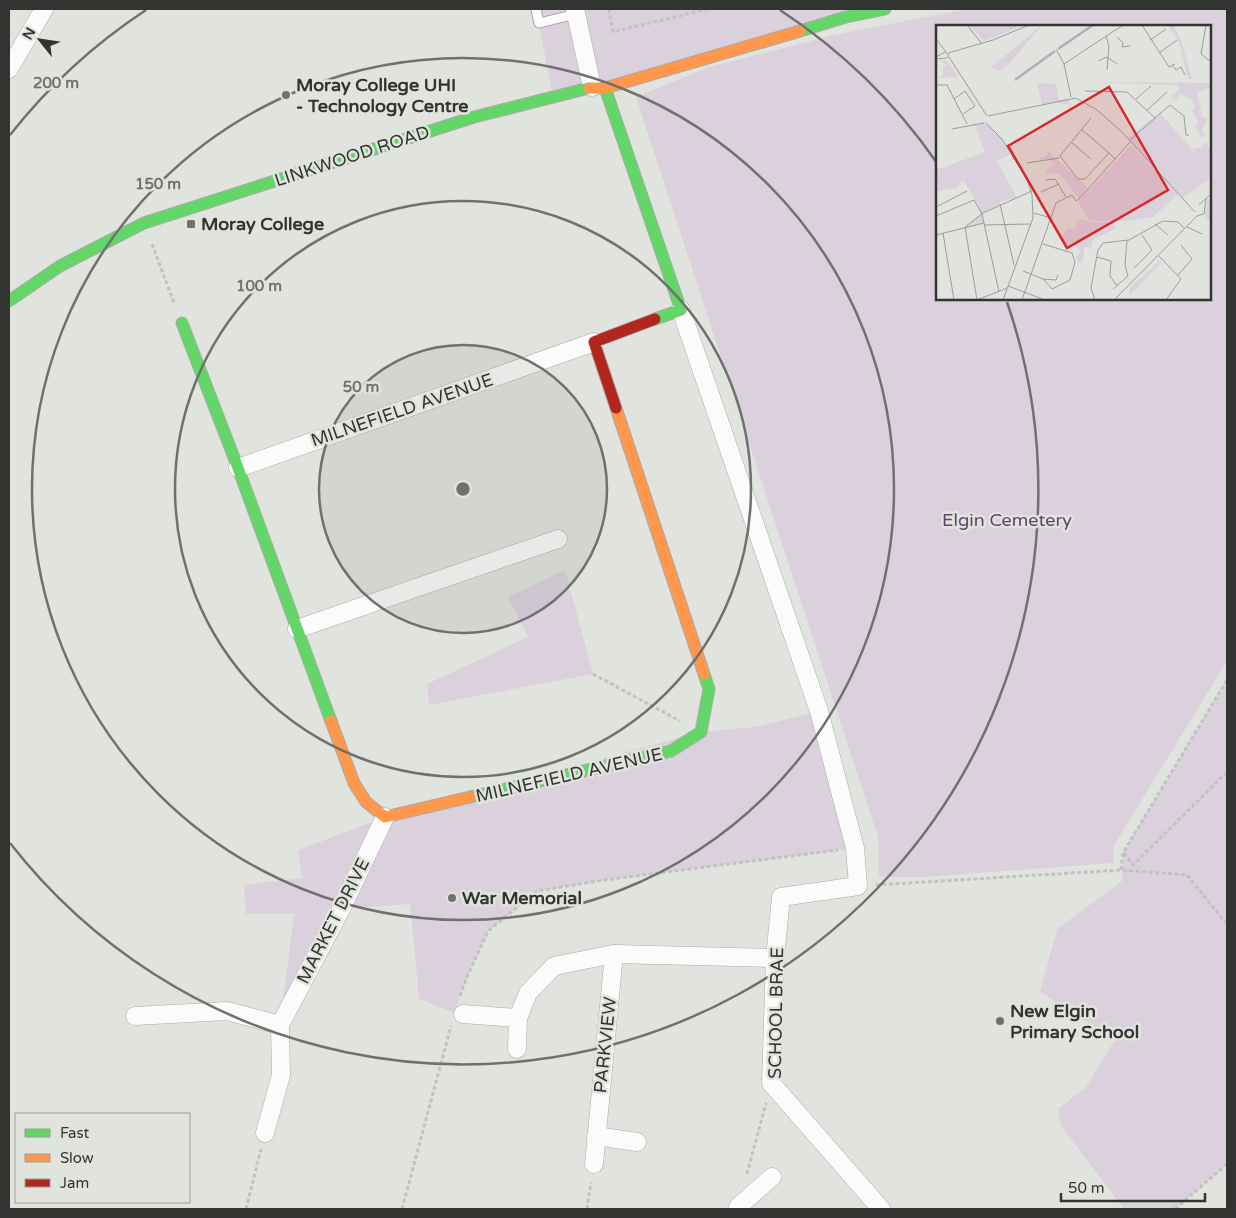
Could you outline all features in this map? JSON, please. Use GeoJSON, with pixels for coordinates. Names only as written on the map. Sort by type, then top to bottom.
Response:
{"type":"FeatureCollection","features":[{"type":"Feature","properties":{"kind":"street"},"geometry":{"type":"LineString","coordinates":[[9,69],[44,9]]}},
{"type":"Feature","properties":{"kind":"street","name":"LINKWOOD ROAD"},"geometry":{"type":"LineString","coordinates":[[9,301],[60,266],[144,223],[474,117],[599,87],[846,17],[886,9]]}},
{"type":"Feature","properties":{"kind":"street"},"geometry":{"type":"LineString","coordinates":[[575,12],[599,87],[681,310],[819,711],[855,848],[858,886]]}},
{"type":"Feature","properties":{"kind":"street","name":"MILNEFIELD AVENUE"},"geometry":{"type":"LineString","coordinates":[[238,468],[681,310]]}},
{"type":"Feature","properties":{"kind":"street"},"geometry":{"type":"LineString","coordinates":[[182,322],[238,468],[354,784],[366,802],[385,816]]}},
{"type":"Feature","properties":{"kind":"street"},"geometry":{"type":"LineString","coordinates":[[594,342],[708,689],[700,732]]}},
{"type":"Feature","properties":{"kind":"street"},"geometry":{"type":"LineString","coordinates":[[297,629],[558,539]]}},
{"type":"Feature","properties":{"kind":"street","name":"MILNEFIELD AVENUE"},"geometry":{"type":"LineString","coordinates":[[385,816],[671,751],[700,732]]}},
{"type":"Feature","properties":{"kind":"street","name":"MARKET DRIVE"},"geometry":{"type":"LineString","coordinates":[[265,1133],[281,1075],[280,1025],[341,909],[385,816]]}},
{"type":"Feature","properties":{"kind":"street","name":"SCHOOL BRAE"},"geometry":{"type":"LineString","coordinates":[[858,886],[781,897],[775,958],[771,1083],[881,1209]]}},
{"type":"Feature","properties":{"kind":"street"},"geometry":{"type":"LineString","coordinates":[[517,1049],[518,1018],[528,994],[554,966],[614,954],[775,958]]}},
{"type":"Feature","properties":{"kind":"street","name":"PARKVIEW"},"geometry":{"type":"LineString","coordinates":[[594,1164],[614,954]]}},
{"type":"Feature","properties":{"kind":"street"},"geometry":{"type":"LineString","coordinates":[[135,1016],[227,1011],[280,1025]]}},
{"type":"Feature","properties":{"kind":"street"},"geometry":{"type":"LineString","coordinates":[[463,1014],[518,1018]]}},
{"type":"Feature","properties":{"kind":"street"},"geometry":{"type":"LineString","coordinates":[[596,1136],[637,1142]]}},
{"type":"Feature","properties":{"kind":"street"},"geometry":{"type":"LineString","coordinates":[[738,1208],[772,1177]]}},
{"type":"Feature","properties":{"kind":"lane"},"geometry":{"type":"LineString","coordinates":[[536,9],[539,23],[575,12]]}},
{"type":"Feature","properties":{"kind":"path"},"geometry":{"type":"LineString","coordinates":[[608,9],[613,32],[707,9]]}},
{"type":"Feature","properties":{"kind":"path"},"geometry":{"type":"LineString","coordinates":[[144,223],[182,322]]}},
{"type":"Feature","properties":{"kind":"path"},"geometry":{"type":"LineString","coordinates":[[593,674],[700,732]]}},
{"type":"Feature","properties":{"kind":"path"},"geometry":{"type":"LineString","coordinates":[[1121,870],[1124,853],[1227,680]]}},
{"type":"Feature","properties":{"kind":"path"},"geometry":{"type":"LineString","coordinates":[[1124,853],[1133,864],[1227,772]]}},
{"type":"Feature","properties":{"kind":"path"},"geometry":{"type":"LineString","coordinates":[[858,886],[1121,870],[1187,875],[1227,924]]}},
{"type":"Feature","properties":{"kind":"path"},"geometry":{"type":"LineString","coordinates":[[746,1178],[771,1083]]}},
{"type":"Feature","properties":{"kind":"path"},"geometry":{"type":"LineString","coordinates":[[246,1209],[265,1133]]}},
{"type":"Feature","properties":{"kind":"path"},"geometry":{"type":"LineString","coordinates":[[587,1209],[594,1164]]}},
{"type":"Feature","properties":{"kind":"path"},"geometry":{"type":"LineString","coordinates":[[1175,1209],[1227,1164]]}},
{"type":"Feature","properties":{"kind":"green space"},"geometry":{"type":"Polygon","coordinates":[[[536,9],[885,9],[553,97],[536,9]]]}},
{"type":"Feature","properties":{"kind":"green space","name":"Elgin Cemetery"},"geometry":{"type":"Polygon","coordinates":[[[966,9],[1227,9],[1227,661],[1113,847],[1114,863],[925,877],[879,877],[878,837],[636,97],[709,67],[834,35],[966,9]]]}},
{"type":"Feature","properties":{"kind":"green space"},"geometry":{"type":"Polygon","coordinates":[[[565,570],[593,674],[429,705],[427,684],[528,637],[508,597],[565,570]]]}},
{"type":"Feature","properties":{"kind":"green space"},"geometry":{"type":"Polygon","coordinates":[[[1227,680],[1227,1164],[1175,1209],[1124,1209],[1061,1126],[1058,1109],[1086,1087],[1115,1040],[1040,992],[1057,929],[1122,881],[1123,853],[1227,680]]]}},
{"type":"Feature","properties":{"kind":"green space"},"geometry":{"type":"Polygon","coordinates":[[[819,711],[855,848],[604,880],[537,891],[488,931],[466,979],[454,1013],[419,999],[410,904],[341,909],[280,1025],[294,914],[246,914],[244,885],[302,878],[298,850],[385,817],[701,732],[755,727],[819,711]]]}},
{"type":"Feature","properties":{"kind":"traffic: fast"},"geometry":{"type":"LineString","coordinates":[[800,31],[846,17],[885,9]]}},
{"type":"Feature","properties":{"kind":"traffic: fast"},"geometry":{"type":"LineString","coordinates":[[9,301],[60,266],[144,223],[474,117],[589,88]]}},
{"type":"Feature","properties":{"kind":"traffic: fast"},"geometry":{"type":"LineString","coordinates":[[605,88],[681,310],[655,319]]}},
{"type":"Feature","properties":{"kind":"traffic: fast"},"geometry":{"type":"LineString","coordinates":[[182,323],[238,468],[331,721]]}},
{"type":"Feature","properties":{"kind":"traffic: fast"},"geometry":{"type":"LineString","coordinates":[[470,797],[671,751],[701,732],[709,689],[704,674]]}},
{"type":"Feature","properties":{"kind":"traffic: slow"},"geometry":{"type":"LineString","coordinates":[[589,88],[605,88],[800,31]]}},
{"type":"Feature","properties":{"kind":"traffic: slow"},"geometry":{"type":"LineString","coordinates":[[616,408],[704,674]]}},
{"type":"Feature","properties":{"kind":"traffic: slow"},"geometry":{"type":"LineString","coordinates":[[331,721],[354,783],[366,802],[385,817],[470,797]]}},
{"type":"Feature","properties":{"kind":"traffic: jam"},"geometry":{"type":"LineString","coordinates":[[616,408],[594,342],[655,319]]}},
{"type":"Feature","properties":{"kind":"place","name":"Moray College UHI - Technology Centre"},"geometry":{"type":"Point","coordinates":[286,95]}},
{"type":"Feature","properties":{"kind":"place","name":"Moray College"},"geometry":{"type":"Point","coordinates":[191,224]}},
{"type":"Feature","properties":{"kind":"place","name":"War Memorial"},"geometry":{"type":"Point","coordinates":[452,898]}},
{"type":"Feature","properties":{"kind":"place","name":"New Elgin Primary School"},"geometry":{"type":"Point","coordinates":[1000,1021]}}]}
